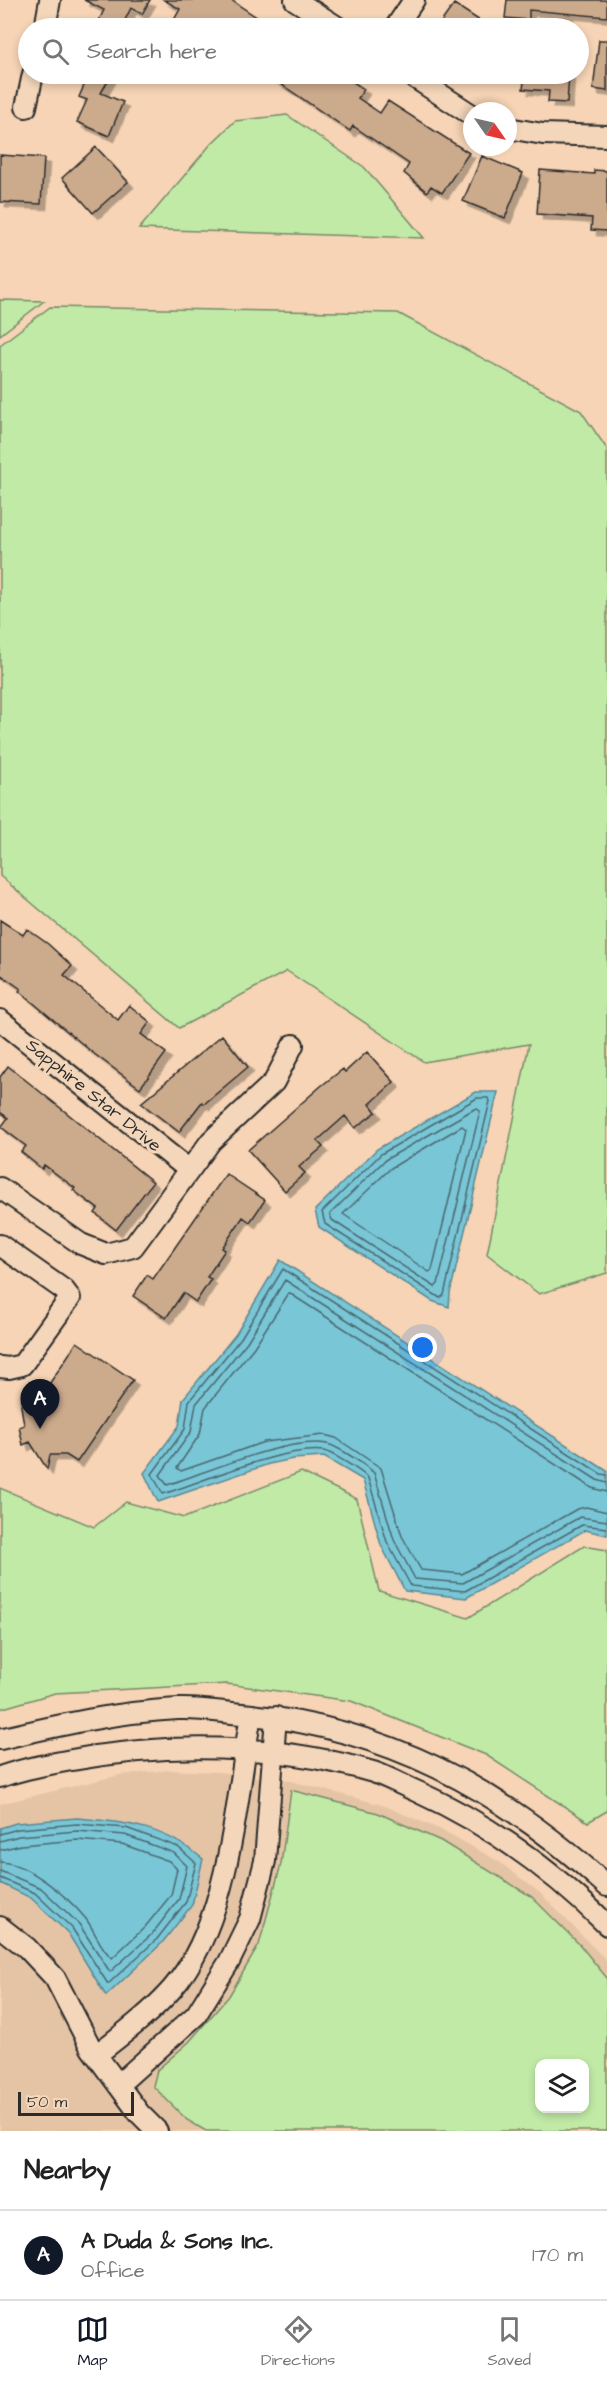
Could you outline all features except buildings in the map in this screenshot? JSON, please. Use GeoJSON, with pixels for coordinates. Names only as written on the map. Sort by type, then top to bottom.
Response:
{"type":"FeatureCollection","features":[{"type":"Feature","properties":{"kind":"street"},"geometry":{"type":"LineString","coordinates":[[47,18],[50,0]]}},
{"type":"Feature","properties":{"kind":"street"},"geometry":{"type":"LineString","coordinates":[[295,0],[323,18]]}},
{"type":"Feature","properties":{"kind":"street"},"geometry":{"type":"LineString","coordinates":[[402,18],[414,0]]}},
{"type":"Feature","properties":{"kind":"street"},"geometry":{"type":"LineString","coordinates":[[26,107],[31,84]]}},
{"type":"Feature","properties":{"kind":"street"},"geometry":{"type":"LineString","coordinates":[[424,84],[463,109]]}},
{"type":"Feature","properties":{"kind":"street"},"geometry":{"type":"LineString","coordinates":[[517,130],[543,134],[607,136]]}},
{"type":"Feature","properties":{"kind":"street","name":"Sapphire Star Drive"},"geometry":{"type":"LineString","coordinates":[[0,1020],[188,1169]]}},
{"type":"Feature","properties":{"kind":"street"},"geometry":{"type":"LineString","coordinates":[[0,1188],[81,1244],[106,1254],[133,1247],[188,1169],[211,1141],[274,1082],[293,1045]]}},
{"type":"Feature","properties":{"kind":"street"},"geometry":{"type":"LineString","coordinates":[[0,1245],[64,1290],[70,1298],[21,1365],[9,1368],[0,1367]]}},
{"type":"Feature","properties":{"kind":"street"},"geometry":{"type":"LineString","coordinates":[[0,1738],[91,1717],[181,1708],[276,1717],[348,1732],[419,1758],[495,1798],[562,1845],[607,1886]]}},
{"type":"Feature","properties":{"kind":"street"},"geometry":{"type":"LineString","coordinates":[[96,2055],[144,2018],[174,1987],[194,1954],[218,1905],[251,1715]]}},
{"type":"Feature","properties":{"kind":"street"},"geometry":{"type":"LineString","coordinates":[[118,2085],[196,2015],[229,1962],[250,1919],[265,1861],[276,1717]]}},
{"type":"Feature","properties":{"kind":"street"},"geometry":{"type":"LineString","coordinates":[[0,1777],[18,1770],[102,1754],[175,1747],[275,1752],[374,1772],[450,1807],[515,1846],[568,1886],[607,1925]]}},
{"type":"Feature","properties":{"kind":"street"},"geometry":{"type":"LineString","coordinates":[[0,1927],[27,1948],[55,1978],[96,2055],[139,2113],[158,2131]]}},
{"type":"Feature","properties":{"kind":"shaded area"},"geometry":{"type":"Polygon","coordinates":[[[170,1770],[217,1772],[287,1780],[382,1805],[446,1832],[498,1861],[539,1892],[607,1961],[607,2131],[0,2131],[0,1804],[120,1775],[170,1770]]]}},
{"type":"Feature","properties":{"kind":"green space"},"geometry":{"type":"Polygon","coordinates":[[[287,115],[364,167],[424,238],[139,229],[211,144],[235,121],[287,115]]]}},
{"type":"Feature","properties":{"kind":"green space"},"geometry":{"type":"Polygon","coordinates":[[[0,300],[44,301],[0,335],[0,300]]]}},
{"type":"Feature","properties":{"kind":"green space"},"geometry":{"type":"Polygon","coordinates":[[[50,307],[398,313],[581,411],[607,449],[607,1273],[539,1294],[487,1254],[529,1044],[424,1062],[287,971],[179,1028],[0,876],[0,345],[50,307]]]}},
{"type":"Feature","properties":{"kind":"green space"},"geometry":{"type":"Polygon","coordinates":[[[301,1472],[357,1499],[379,1591],[468,1618],[584,1546],[607,1550],[607,1811],[588,1822],[486,1755],[351,1701],[227,1684],[55,1693],[0,1709],[0,1488],[94,1527],[126,1502],[184,1518],[301,1472]]]}},
{"type":"Feature","properties":{"kind":"green space"},"geometry":{"type":"Polygon","coordinates":[[[291,1790],[378,1813],[441,1841],[532,1897],[580,1945],[607,1978],[607,2131],[206,2131],[187,2120],[153,2086],[157,2070],[189,2042],[229,1996],[259,1945],[281,1864],[291,1790]]]}},
{"type":"Feature","properties":{"kind":"water"},"geometry":{"type":"Polygon","coordinates":[[[476,1092],[498,1092],[450,1293],[449,1307],[432,1301],[319,1227],[315,1210],[377,1149],[476,1092]]]}},
{"type":"Feature","properties":{"kind":"water"},"geometry":{"type":"Polygon","coordinates":[[[280,1260],[607,1471],[607,1535],[585,1530],[466,1598],[405,1591],[381,1545],[363,1480],[324,1457],[293,1459],[269,1464],[158,1502],[144,1473],[179,1426],[183,1399],[236,1334],[280,1260]]]}},
{"type":"Feature","properties":{"kind":"water"},"geometry":{"type":"Polygon","coordinates":[[[77,1818],[112,1821],[144,1828],[173,1839],[203,1859],[192,1905],[162,1943],[106,1996],[68,1933],[31,1898],[0,1883],[0,1828],[16,1823],[77,1818]]]}},
{"type":"Feature","properties":{"kind":"place","name":"A Duda & Sons Inc."},"geometry":{"type":"Point","coordinates":[40,1429]}}]}
